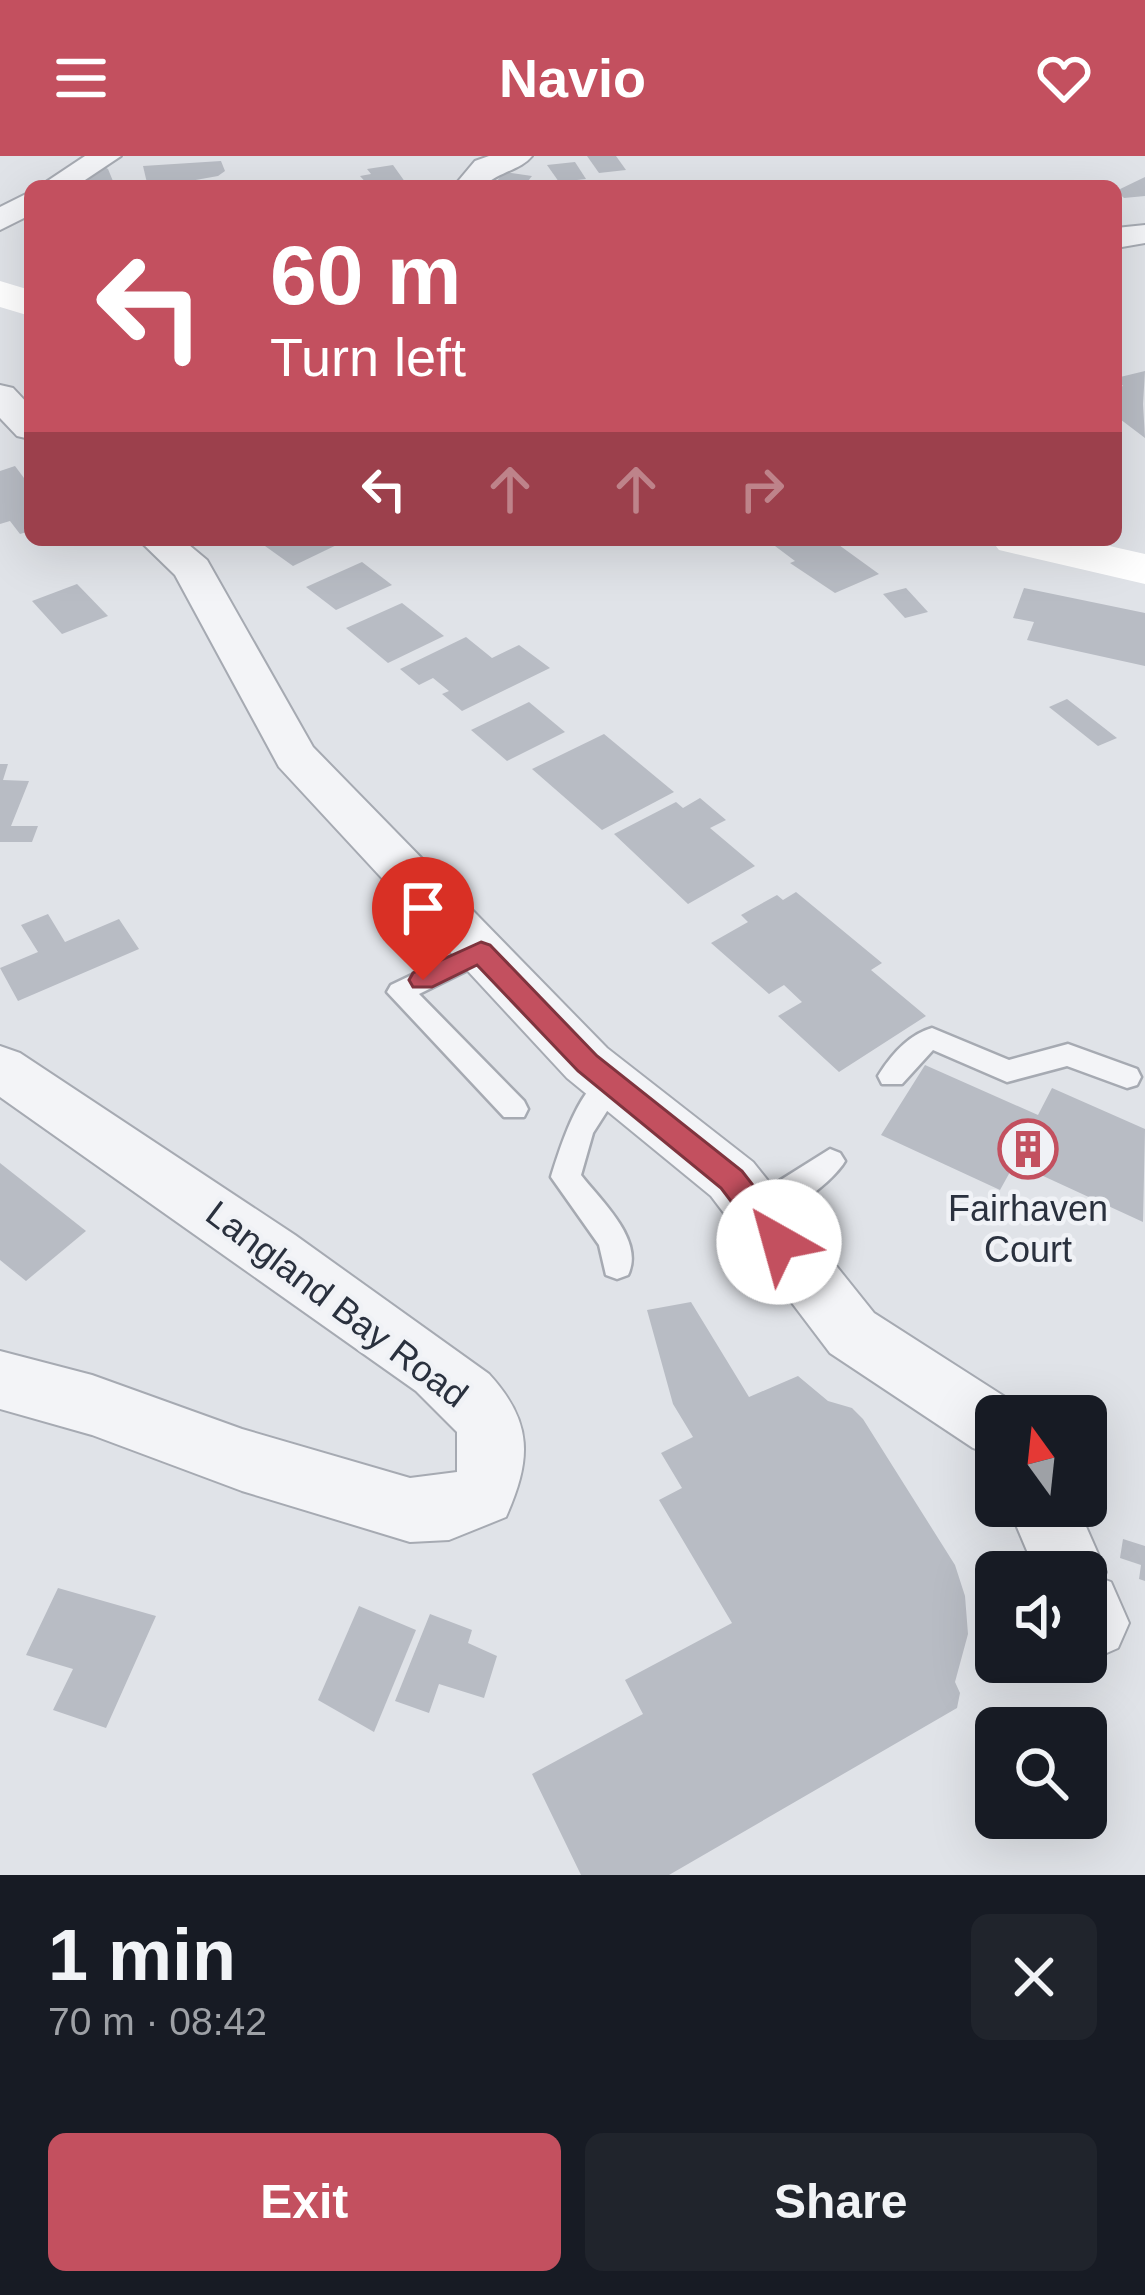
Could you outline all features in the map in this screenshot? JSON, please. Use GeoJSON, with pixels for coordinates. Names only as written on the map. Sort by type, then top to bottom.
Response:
{"type":"FeatureCollection","features":[{"type":"Feature","properties":{"kind":"street"},"geometry":{"type":"LineString","coordinates":[[65,180],[106,156]]}},
{"type":"Feature","properties":{"kind":"street"},"geometry":{"type":"LineString","coordinates":[[473,180],[486,167],[517,156]]}},
{"type":"Feature","properties":{"kind":"street"},"geometry":{"type":"LineString","coordinates":[[0,396],[24,422]]}},
{"type":"Feature","properties":{"kind":"street"},"geometry":{"type":"LineString","coordinates":[[166,546],[192,568],[296,756],[611,1083],[732,1179],[852,1333],[975,1412]]}},
{"type":"Feature","properties":{"kind":"street"},"geometry":{"type":"LineString","coordinates":[[1043,546],[1145,569]]}},
{"type":"Feature","properties":{"kind":"street","name":"Langland Bay Road"},"geometry":{"type":"LineString","coordinates":[[0,1068],[289,1262],[454,1386],[480,1411],[493,1442],[492,1475],[482,1494],[449,1508],[410,1510],[242,1460],[92,1405],[0,1381]]}},
{"type":"Feature","properties":{"kind":"lane"},"geometry":{"type":"LineString","coordinates":[[481,952],[400,992],[514,1109]]}},
{"type":"Feature","properties":{"kind":"lane"},"geometry":{"type":"LineString","coordinates":[[892,1076],[916,1047],[932,1039],[1007,1071],[1068,1055],[1127,1077]]}},
{"type":"Feature","properties":{"kind":"lane"},"geometry":{"type":"LineString","coordinates":[[611,1083],[580,1130],[566,1177],[614,1240],[616,1266]]}},
{"type":"Feature","properties":{"kind":"lane"},"geometry":{"type":"LineString","coordinates":[[755,1212],[808,1181],[830,1161]]}},
{"type":"Feature","properties":{"kind":"building"},"geometry":{"type":"Polygon","coordinates":[[[587,156],[616,156],[626,170],[599,173],[587,156]]]}},
{"type":"Feature","properties":{"kind":"building"},"geometry":{"type":"Polygon","coordinates":[[[221,161],[225,171],[196,180],[146,180],[143,166],[221,161]]]}},
{"type":"Feature","properties":{"kind":"building"},"geometry":{"type":"Polygon","coordinates":[[[575,162],[586,179],[558,180],[547,165],[575,162]]]}},
{"type":"Feature","properties":{"kind":"building"},"geometry":{"type":"Polygon","coordinates":[[[101,165],[113,180],[86,180],[86,169],[101,165]]]}},
{"type":"Feature","properties":{"kind":"building"},"geometry":{"type":"Polygon","coordinates":[[[393,165],[404,180],[364,180],[360,176],[371,174],[367,169],[393,165]]]}},
{"type":"Feature","properties":{"kind":"building"},"geometry":{"type":"Polygon","coordinates":[[[505,172],[532,176],[529,180],[498,180],[505,172]]]}},
{"type":"Feature","properties":{"kind":"building"},"geometry":{"type":"Polygon","coordinates":[[[1145,177],[1145,196],[1124,198],[1122,188],[1145,177]]]}},
{"type":"Feature","properties":{"kind":"building"},"geometry":{"type":"Polygon","coordinates":[[[1145,371],[1145,438],[1122,421],[1122,377],[1145,371]]]}},
{"type":"Feature","properties":{"kind":"building"},"geometry":{"type":"Polygon","coordinates":[[[15,466],[24,478],[24,533],[10,521],[0,524],[0,471],[15,466]]]}},
{"type":"Feature","properties":{"kind":"building"},"geometry":{"type":"Polygon","coordinates":[[[265,546],[335,546],[293,566],[265,546]]]}},
{"type":"Feature","properties":{"kind":"building"},"geometry":{"type":"Polygon","coordinates":[[[775,546],[840,546],[879,574],[835,593],[790,563],[795,561],[775,546]]]}},
{"type":"Feature","properties":{"kind":"building"},"geometry":{"type":"Polygon","coordinates":[[[362,562],[392,585],[336,610],[306,587],[362,562]]]}},
{"type":"Feature","properties":{"kind":"building"},"geometry":{"type":"Polygon","coordinates":[[[77,584],[108,616],[62,634],[32,601],[77,584]]]}},
{"type":"Feature","properties":{"kind":"building"},"geometry":{"type":"Polygon","coordinates":[[[906,588],[928,612],[905,618],[883,594],[906,588]]]}},
{"type":"Feature","properties":{"kind":"building"},"geometry":{"type":"Polygon","coordinates":[[[1024,588],[1145,613],[1145,666],[1027,640],[1034,622],[1013,618],[1024,588]]]}},
{"type":"Feature","properties":{"kind":"building"},"geometry":{"type":"Polygon","coordinates":[[[402,603],[444,636],[388,663],[346,628],[402,603]]]}},
{"type":"Feature","properties":{"kind":"building"},"geometry":{"type":"Polygon","coordinates":[[[466,637],[492,658],[519,645],[550,668],[462,711],[442,694],[449,691],[433,678],[419,685],[400,669],[466,637]]]}},
{"type":"Feature","properties":{"kind":"building"},"geometry":{"type":"Polygon","coordinates":[[[1067,699],[1117,738],[1098,746],[1049,707],[1067,699]]]}},
{"type":"Feature","properties":{"kind":"building"},"geometry":{"type":"Polygon","coordinates":[[[529,702],[565,732],[507,761],[471,730],[529,702]]]}},
{"type":"Feature","properties":{"kind":"building"},"geometry":{"type":"Polygon","coordinates":[[[604,734],[674,792],[602,830],[532,769],[604,734]]]}},
{"type":"Feature","properties":{"kind":"building"},"geometry":{"type":"Polygon","coordinates":[[[0,764],[8,764],[3,780],[29,781],[11,826],[38,826],[32,842],[0,842],[0,764]]]}},
{"type":"Feature","properties":{"kind":"building"},"geometry":{"type":"Polygon","coordinates":[[[700,798],[726,820],[710,828],[755,866],[688,904],[614,834],[676,802],[683,808],[700,798]]]}},
{"type":"Feature","properties":{"kind":"building"},"geometry":{"type":"Polygon","coordinates":[[[796,892],[882,963],[871,970],[926,1016],[839,1072],[778,1016],[802,1002],[784,985],[769,994],[711,943],[748,922],[741,915],[777,895],[783,900],[796,892]]]}},
{"type":"Feature","properties":{"kind":"building"},"geometry":{"type":"Polygon","coordinates":[[[48,914],[65,942],[119,919],[139,949],[18,1001],[0,968],[38,952],[21,925],[48,914]]]}},
{"type":"Feature","properties":{"kind":"building","name":"Fairhaven Court"},"geometry":{"type":"Polygon","coordinates":[[[925,1065],[1038,1115],[1052,1088],[1145,1129],[1143,1222],[1015,1163],[1000,1190],[881,1135],[925,1065]]]}},
{"type":"Feature","properties":{"kind":"building"},"geometry":{"type":"Polygon","coordinates":[[[0,1163],[86,1231],[26,1281],[0,1260],[0,1163]]]}},
{"type":"Feature","properties":{"kind":"building"},"geometry":{"type":"Polygon","coordinates":[[[691,1302],[749,1397],[798,1376],[828,1401],[852,1408],[863,1419],[955,1565],[965,1596],[968,1634],[955,1682],[960,1693],[957,1708],[669,1875],[581,1875],[532,1774],[643,1714],[625,1680],[732,1623],[659,1500],[682,1488],[661,1453],[693,1437],[673,1404],[647,1310],[691,1302]]]}},
{"type":"Feature","properties":{"kind":"building"},"geometry":{"type":"Polygon","coordinates":[[[1123,1539],[1145,1546],[1145,1581],[1139,1579],[1141,1565],[1120,1558],[1123,1539]]]}},
{"type":"Feature","properties":{"kind":"building"},"geometry":{"type":"Polygon","coordinates":[[[58,1588],[156,1616],[106,1728],[53,1710],[73,1669],[26,1655],[58,1588]]]}},
{"type":"Feature","properties":{"kind":"building"},"geometry":{"type":"Polygon","coordinates":[[[359,1606],[416,1630],[374,1732],[318,1700],[359,1606]]]}},
{"type":"Feature","properties":{"kind":"building"},"geometry":{"type":"Polygon","coordinates":[[[430,1614],[472,1630],[468,1643],[497,1656],[484,1698],[439,1684],[429,1713],[395,1701],[430,1614]]]}},
{"type":"Feature","properties":{"kind":"place","name":"Fairhaven Court"},"geometry":{"type":"Point","coordinates":[1028,1149]}},
{"type":"Feature","properties":{"kind":"route"},"geometry":{"type":"LineString","coordinates":[[423,980],[481,952],[587,1063],[732,1179],[779,1242]]}}]}
